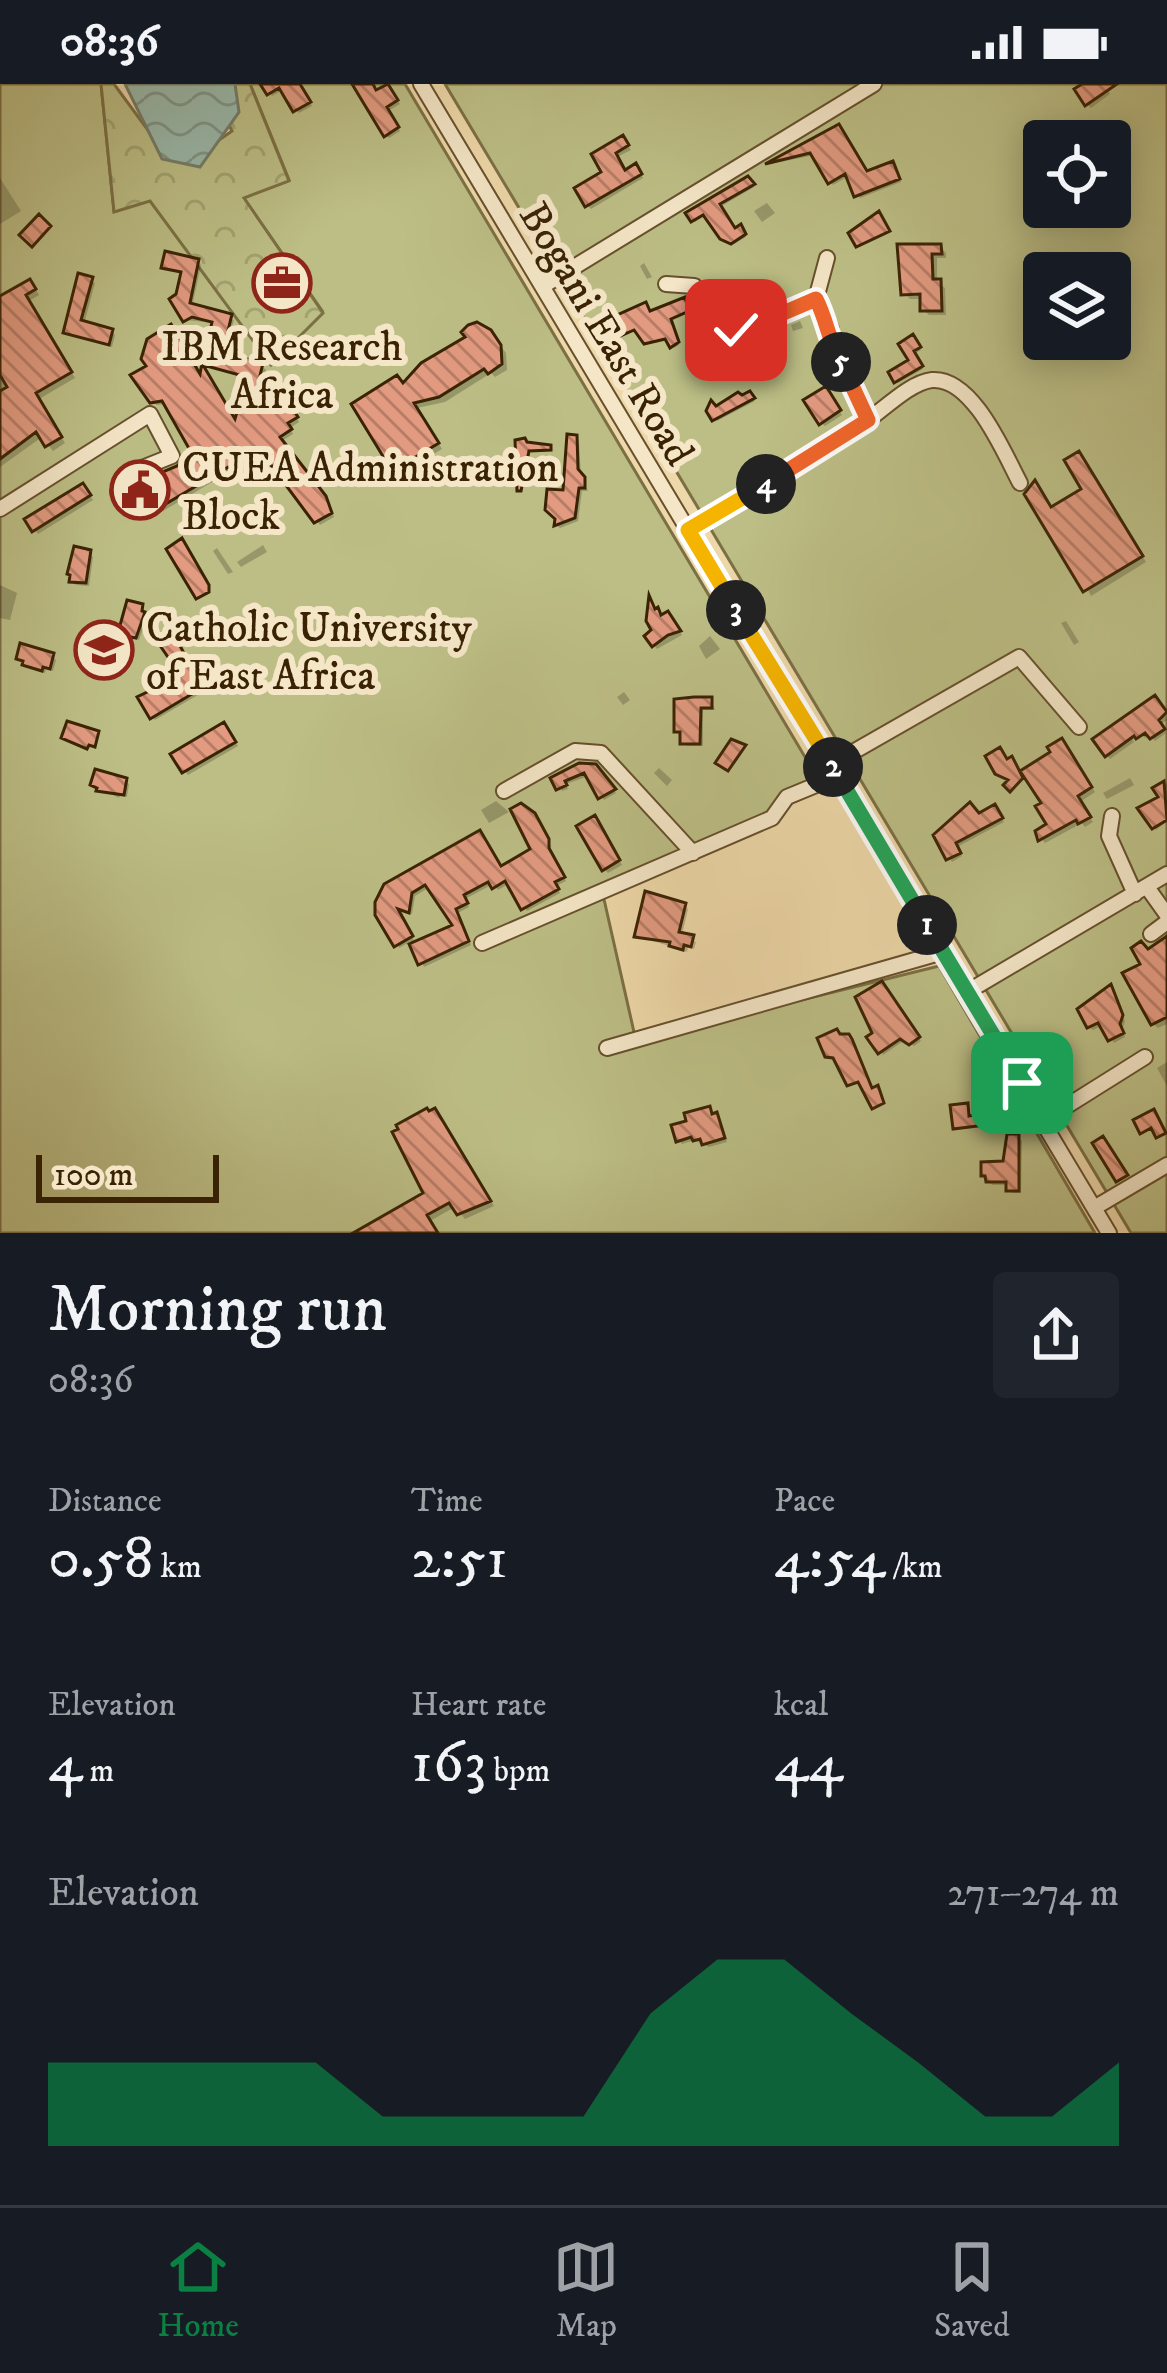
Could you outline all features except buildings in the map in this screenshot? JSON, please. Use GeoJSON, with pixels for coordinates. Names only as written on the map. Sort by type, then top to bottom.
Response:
{"type":"FeatureCollection","features":[{"type":"Feature","properties":{"kind":"street","name":"Bogani East Road"},"geometry":{"type":"LineString","coordinates":[[421,84],[1109,1233]]}},
{"type":"Feature","properties":{"kind":"street"},"geometry":{"type":"LineString","coordinates":[[543,286],[874,84]]}},
{"type":"Feature","properties":{"kind":"street"},"geometry":{"type":"LineString","coordinates":[[826,258],[816,299],[831,329],[832,349],[868,420]]}},
{"type":"Feature","properties":{"kind":"street"},"geometry":{"type":"LineString","coordinates":[[667,284],[694,286],[698,306],[713,318],[712,327],[729,329],[748,328],[816,299]]}},
{"type":"Feature","properties":{"kind":"street"},"geometry":{"type":"LineString","coordinates":[[688,530],[920,384],[941,382],[963,391],[980,410],[1020,483]]}},
{"type":"Feature","properties":{"kind":"street"},"geometry":{"type":"LineString","coordinates":[[0,509],[150,414],[172,456],[142,468],[118,492]]}},
{"type":"Feature","properties":{"kind":"street"},"geometry":{"type":"LineString","coordinates":[[482,943],[772,818],[787,797],[1019,657],[1079,727]]}},
{"type":"Feature","properties":{"kind":"street"},"geometry":{"type":"LineString","coordinates":[[504,791],[575,752],[601,753],[693,853]]}},
{"type":"Feature","properties":{"kind":"street"},"geometry":{"type":"LineString","coordinates":[[1112,815],[1109,836],[1141,890],[1167,919],[1151,934]]}},
{"type":"Feature","properties":{"kind":"street"},"geometry":{"type":"LineString","coordinates":[[967,992],[1167,874]]}},
{"type":"Feature","properties":{"kind":"street"},"geometry":{"type":"LineString","coordinates":[[607,1048],[943,952]]}},
{"type":"Feature","properties":{"kind":"street"},"geometry":{"type":"LineString","coordinates":[[1043,1121],[1145,1057]]}},
{"type":"Feature","properties":{"kind":"street"},"geometry":{"type":"LineString","coordinates":[[1094,1208],[1167,1165]]}},
{"type":"Feature","properties":{"kind":"green space"},"geometry":{"type":"Polygon","coordinates":[[[0,84],[101,84],[114,211],[150,200],[323,312],[243,197],[289,180],[250,84],[405,84],[824,789],[601,886],[636,1041],[939,966],[1095,1233],[0,1233],[0,84]]]}},
{"type":"Feature","properties":{"kind":"green space"},"geometry":{"type":"Polygon","coordinates":[[[101,84],[114,84],[150,133],[186,163],[232,131],[209,84],[250,84],[289,181],[244,198],[323,313],[271,365],[150,201],[114,212],[101,84]]]}},
{"type":"Feature","properties":{"kind":"green space"},"geometry":{"type":"Polygon","coordinates":[[[445,84],[1167,84],[1167,1233],[1131,1233],[445,84]]]}},
{"type":"Feature","properties":{"kind":"water"},"geometry":{"type":"Polygon","coordinates":[[[125,84],[235,84],[239,112],[200,167],[162,159],[125,84]]]}},
{"type":"Feature","properties":{"kind":"place","name":"IBM Research Africa"},"geometry":{"type":"Point","coordinates":[282,283]}},
{"type":"Feature","properties":{"kind":"place","name":"CUEA Administration Block"},"geometry":{"type":"Point","coordinates":[140,490]}},
{"type":"Feature","properties":{"kind":"place","name":"Catholic University of East Africa"},"geometry":{"type":"Point","coordinates":[104,650]}},
{"type":"Feature","properties":{"kind":"route"},"geometry":{"type":"LineString","coordinates":[[736,330],[816,299],[831,329],[832,349],[868,420],[688,530],[1022,1083]]}}]}
